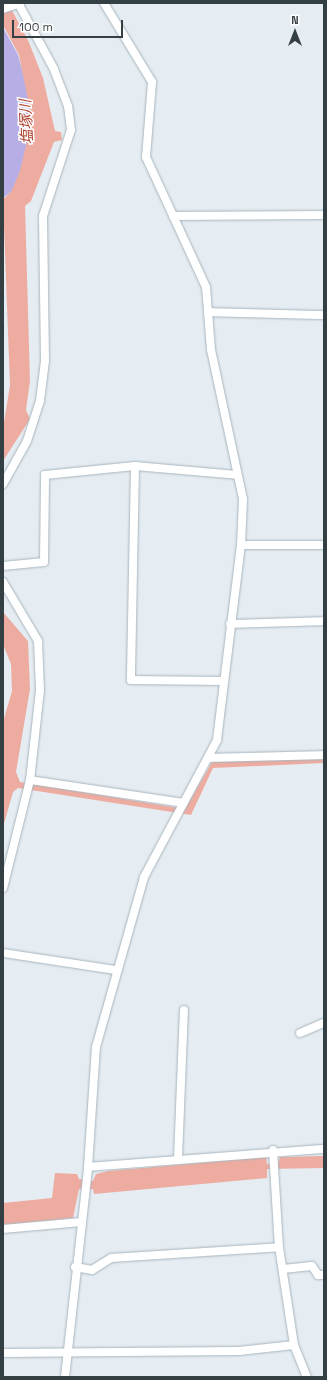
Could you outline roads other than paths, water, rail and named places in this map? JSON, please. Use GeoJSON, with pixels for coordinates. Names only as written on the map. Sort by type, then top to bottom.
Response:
{"type":"FeatureCollection","features":[{"type":"Feature","properties":{"kind":"street"},"geometry":{"type":"LineString","coordinates":[[65,1377],[75,1268],[88,1171],[96,1047],[115,970],[144,877],[183,803],[210,758],[217,740],[222,682],[241,544],[243,499],[211,350],[206,287],[146,157],[152,82],[104,3]]}},
{"type":"Feature","properties":{"kind":"street"},"geometry":{"type":"LineString","coordinates":[[3,9],[18,4],[54,69],[68,106],[71,130],[43,216],[45,361],[40,401],[27,441],[3,484]]}},
{"type":"Feature","properties":{"kind":"street"},"geometry":{"type":"LineString","coordinates":[[174,216],[324,215]]}},
{"type":"Feature","properties":{"kind":"street"},"geometry":{"type":"LineString","coordinates":[[208,312],[324,315]]}},
{"type":"Feature","properties":{"kind":"street"},"geometry":{"type":"LineString","coordinates":[[3,566],[44,562],[45,475],[135,466],[237,475]]}},
{"type":"Feature","properties":{"kind":"street"},"geometry":{"type":"LineString","coordinates":[[135,466],[131,680],[222,682]]}},
{"type":"Feature","properties":{"kind":"street"},"geometry":{"type":"LineString","coordinates":[[241,544],[324,545]]}},
{"type":"Feature","properties":{"kind":"street"},"geometry":{"type":"LineString","coordinates":[[3,582],[38,641],[40,690],[30,780],[3,888]]}},
{"type":"Feature","properties":{"kind":"street"},"geometry":{"type":"LineString","coordinates":[[230,624],[324,621]]}},
{"type":"Feature","properties":{"kind":"street"},"geometry":{"type":"LineString","coordinates":[[210,758],[324,755]]}},
{"type":"Feature","properties":{"kind":"street"},"geometry":{"type":"LineString","coordinates":[[30,780],[183,803]]}},
{"type":"Feature","properties":{"kind":"street"},"geometry":{"type":"LineString","coordinates":[[3,953],[115,970]]}},
{"type":"Feature","properties":{"kind":"street"},"geometry":{"type":"LineString","coordinates":[[178,1158],[184,1010]]}},
{"type":"Feature","properties":{"kind":"street"},"geometry":{"type":"LineString","coordinates":[[300,1033],[324,1023]]}},
{"type":"Feature","properties":{"kind":"street"},"geometry":{"type":"LineString","coordinates":[[88,1171],[178,1158],[273,1154],[324,1148]]}},
{"type":"Feature","properties":{"kind":"street"},"geometry":{"type":"LineString","coordinates":[[273,1154],[273,1173],[279,1247],[294,1345],[307,1377]]}},
{"type":"Feature","properties":{"kind":"street"},"geometry":{"type":"LineString","coordinates":[[3,1228],[82,1222]]}},
{"type":"Feature","properties":{"kind":"street"},"geometry":{"type":"LineString","coordinates":[[75,1268],[92,1270],[111,1258],[279,1247]]}},
{"type":"Feature","properties":{"kind":"street"},"geometry":{"type":"LineString","coordinates":[[283,1269],[312,1266],[318,1275],[324,1275]]}},
{"type":"Feature","properties":{"kind":"street"},"geometry":{"type":"LineString","coordinates":[[3,1353],[66,1355],[238,1351],[294,1345]]}},
{"type":"Feature","properties":{"kind":"water label","name":"塩塚川"},"geometry":{"type":"Point","coordinates":[26,122]}}]}
